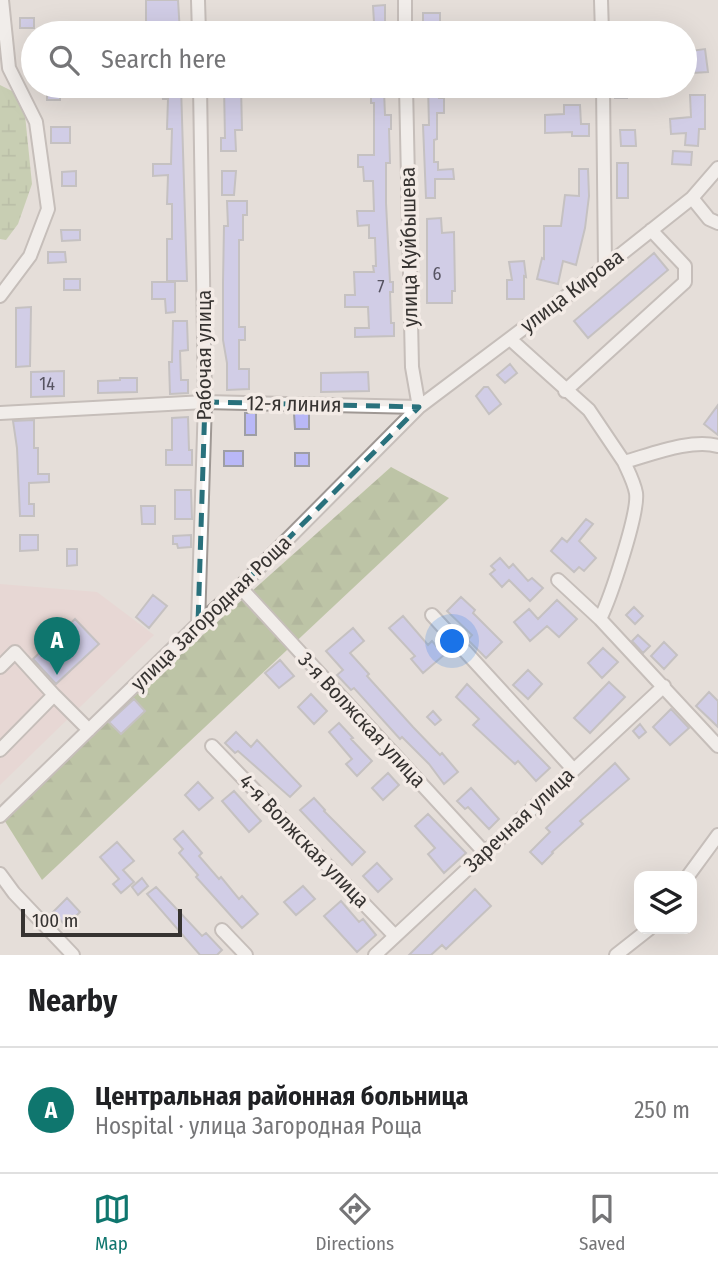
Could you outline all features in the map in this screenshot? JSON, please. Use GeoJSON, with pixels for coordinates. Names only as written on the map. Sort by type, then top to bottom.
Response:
{"type":"FeatureCollection","features":[{"type":"Feature","properties":{"kind":"street"},"geometry":{"type":"LineString","coordinates":[[2,0],[9,68],[21,92]]}},
{"type":"Feature","properties":{"kind":"street"},"geometry":{"type":"LineString","coordinates":[[198,0],[199,21]]}},
{"type":"Feature","properties":{"kind":"street"},"geometry":{"type":"LineString","coordinates":[[404,0],[405,21]]}},
{"type":"Feature","properties":{"kind":"street"},"geometry":{"type":"LineString","coordinates":[[601,0],[602,21]]}},
{"type":"Feature","properties":{"kind":"street"},"geometry":{"type":"LineString","coordinates":[[0,296],[30,256],[48,209],[36,122],[24,98]]}},
{"type":"Feature","properties":{"kind":"street","name":"Рабочая улица"},"geometry":{"type":"LineString","coordinates":[[198,624],[205,402],[200,98]]}},
{"type":"Feature","properties":{"kind":"street","name":"улица Куйбышева"},"geometry":{"type":"LineString","coordinates":[[406,98],[412,367],[419,407]]}},
{"type":"Feature","properties":{"kind":"street"},"geometry":{"type":"LineString","coordinates":[[603,98],[606,267]]}},
{"type":"Feature","properties":{"kind":"street","name":"улица Кирова"},"geometry":{"type":"LineString","coordinates":[[419,407],[606,267],[692,198],[718,168]]}},
{"type":"Feature","properties":{"kind":"street"},"geometry":{"type":"LineString","coordinates":[[692,198],[709,219],[718,223]]}},
{"type":"Feature","properties":{"kind":"street"},"geometry":{"type":"LineString","coordinates":[[565,391],[685,282],[685,266],[652,230]]}},
{"type":"Feature","properties":{"kind":"street"},"geometry":{"type":"LineString","coordinates":[[510,339],[589,410],[624,462],[636,492],[635,509],[610,601],[600,618]]}},
{"type":"Feature","properties":{"kind":"street","name":"12-я линия"},"geometry":{"type":"LineString","coordinates":[[0,414],[205,402],[419,407]]}},
{"type":"Feature","properties":{"kind":"street","name":"улица Загородная Роща"},"geometry":{"type":"LineString","coordinates":[[0,816],[198,624],[240,587],[419,407]]}},
{"type":"Feature","properties":{"kind":"street"},"geometry":{"type":"LineString","coordinates":[[624,462],[678,447],[711,444],[718,446]]}},
{"type":"Feature","properties":{"kind":"street"},"geometry":{"type":"LineString","coordinates":[[558,580],[600,618],[718,746]]}},
{"type":"Feature","properties":{"kind":"street","name":"3-я Волжская улица"},"geometry":{"type":"LineString","coordinates":[[240,587],[485,853]]}},
{"type":"Feature","properties":{"kind":"street"},"geometry":{"type":"LineString","coordinates":[[432,615],[573,769]]}},
{"type":"Feature","properties":{"kind":"street"},"geometry":{"type":"LineString","coordinates":[[0,667],[15,652],[89,730]]}},
{"type":"Feature","properties":{"kind":"street","name":"Заречная улица"},"geometry":{"type":"LineString","coordinates":[[375,955],[664,686]]}},
{"type":"Feature","properties":{"kind":"street"},"geometry":{"type":"LineString","coordinates":[[2,746],[54,695]]}},
{"type":"Feature","properties":{"kind":"street","name":"4-я Волжская улица"},"geometry":{"type":"LineString","coordinates":[[212,746],[395,936]]}},
{"type":"Feature","properties":{"kind":"street"},"geometry":{"type":"LineString","coordinates":[[692,871],[718,835]]}},
{"type":"Feature","properties":{"kind":"street"},"geometry":{"type":"LineString","coordinates":[[0,874],[13,893],[73,955]]}},
{"type":"Feature","properties":{"kind":"street"},"geometry":{"type":"LineString","coordinates":[[222,930],[246,955]]}},
{"type":"Feature","properties":{"kind":"street"},"geometry":{"type":"LineString","coordinates":[[616,955],[643,934]]}},
{"type":"Feature","properties":{"kind":"highlighted area"},"geometry":{"type":"Polygon","coordinates":[[[205,402],[419,407],[240,587],[198,624],[205,402]]]}},
{"type":"Feature","properties":{"kind":"shaded area"},"geometry":{"type":"Polygon","coordinates":[[[0,584],[97,592],[154,635],[0,785],[0,584]]]}},
{"type":"Feature","properties":{"kind":"green space"},"geometry":{"type":"Polygon","coordinates":[[[0,85],[14,92],[25,115],[32,184],[18,224],[6,240],[0,239],[0,85]]]}},
{"type":"Feature","properties":{"kind":"green space"},"geometry":{"type":"Polygon","coordinates":[[[391,467],[449,498],[42,880],[1,815],[391,467]]]}},
{"type":"Feature","properties":{"kind":"building"},"geometry":{"type":"Polygon","coordinates":[[[146,0],[178,0],[179,21],[146,21],[146,0]]]}},
{"type":"Feature","properties":{"kind":"building"},"geometry":{"type":"Polygon","coordinates":[[[385,5],[385,21],[374,21],[373,6],[385,5]]]}},
{"type":"Feature","properties":{"kind":"building"},"geometry":{"type":"Polygon","coordinates":[[[423,13],[440,13],[440,21],[423,21],[423,13]]]}},
{"type":"Feature","properties":{"kind":"building"},"geometry":{"type":"Polygon","coordinates":[[[20,18],[34,18],[34,21],[21,21],[20,28],[20,18]]]}},
{"type":"Feature","properties":{"kind":"building"},"geometry":{"type":"Polygon","coordinates":[[[705,49],[708,72],[697,73],[697,50],[705,49]]]}},
{"type":"Feature","properties":{"kind":"building"},"geometry":{"type":"Polygon","coordinates":[[[705,95],[705,129],[699,129],[698,146],[685,145],[686,133],[671,134],[670,119],[691,117],[690,98],[705,95]]]}},
{"type":"Feature","properties":{"kind":"building"},"geometry":{"type":"Polygon","coordinates":[[[181,98],[187,281],[167,281],[167,239],[172,239],[172,204],[167,204],[168,175],[153,176],[153,164],[171,164],[172,129],[167,129],[168,99],[163,99],[181,98]]]}},
{"type":"Feature","properties":{"kind":"building"},"geometry":{"type":"Polygon","coordinates":[[[224,98],[241,98],[242,130],[235,130],[236,151],[221,151],[221,138],[225,138],[224,98]]]}},
{"type":"Feature","properties":{"kind":"building"},"geometry":{"type":"Polygon","coordinates":[[[371,98],[384,98],[385,115],[391,115],[390,163],[386,163],[386,203],[390,282],[393,282],[393,292],[390,292],[394,336],[355,337],[355,328],[369,328],[368,307],[345,307],[345,295],[355,295],[354,272],[374,272],[373,266],[376,266],[375,238],[369,238],[369,225],[358,226],[357,211],[374,211],[373,181],[364,181],[363,167],[358,167],[358,155],[374,155],[374,103],[371,103],[371,98]]]}},
{"type":"Feature","properties":{"kind":"building"},"geometry":{"type":"Polygon","coordinates":[[[428,98],[444,98],[444,113],[437,113],[434,162],[438,162],[438,170],[453,169],[454,179],[435,179],[435,198],[426,198],[423,125],[429,125],[428,98]]]}},
{"type":"Feature","properties":{"kind":"building"},"geometry":{"type":"Polygon","coordinates":[[[564,105],[580,105],[581,124],[589,124],[589,136],[572,136],[572,132],[545,133],[545,115],[564,114],[564,105]]]}},
{"type":"Feature","properties":{"kind":"building"},"geometry":{"type":"Polygon","coordinates":[[[51,127],[70,127],[70,143],[51,143],[51,127]]]}},
{"type":"Feature","properties":{"kind":"building"},"geometry":{"type":"Polygon","coordinates":[[[620,130],[635,130],[636,146],[621,146],[620,130]]]}},
{"type":"Feature","properties":{"kind":"building"},"geometry":{"type":"Polygon","coordinates":[[[673,151],[692,152],[691,165],[672,164],[673,151]]]}},
{"type":"Feature","properties":{"kind":"building"},"geometry":{"type":"Polygon","coordinates":[[[617,163],[628,163],[628,198],[617,198],[617,163]]]}},
{"type":"Feature","properties":{"kind":"building"},"geometry":{"type":"Polygon","coordinates":[[[579,169],[588,169],[589,196],[576,265],[563,261],[558,284],[537,279],[542,258],[544,259],[544,226],[561,226],[565,195],[579,196],[579,169]]]}},
{"type":"Feature","properties":{"kind":"building"},"geometry":{"type":"Polygon","coordinates":[[[76,171],[76,186],[62,186],[62,172],[76,171]]]}},
{"type":"Feature","properties":{"kind":"building"},"geometry":{"type":"Polygon","coordinates":[[[222,171],[236,171],[234,195],[222,195],[222,171]]]}},
{"type":"Feature","properties":{"kind":"building"},"geometry":{"type":"Polygon","coordinates":[[[227,201],[247,201],[247,215],[243,215],[243,240],[239,240],[239,327],[245,327],[245,340],[239,340],[239,369],[249,369],[249,389],[227,390],[227,363],[223,340],[223,283],[224,226],[228,226],[227,201]]]}},
{"type":"Feature","properties":{"kind":"building"},"geometry":{"type":"Polygon","coordinates":[[[441,218],[442,233],[454,232],[455,291],[452,291],[452,303],[427,303],[427,219],[441,218]]]}},
{"type":"Feature","properties":{"kind":"building"},"geometry":{"type":"Polygon","coordinates":[[[61,230],[80,230],[80,240],[62,241],[61,230]]]}},
{"type":"Feature","properties":{"kind":"building"},"geometry":{"type":"Polygon","coordinates":[[[48,252],[65,252],[66,262],[48,263],[48,252]]]}},
{"type":"Feature","properties":{"kind":"building"},"geometry":{"type":"Polygon","coordinates":[[[654,253],[668,270],[588,338],[574,321],[654,253]]]}},
{"type":"Feature","properties":{"kind":"building"},"geometry":{"type":"Polygon","coordinates":[[[524,261],[524,299],[507,299],[507,280],[512,280],[509,262],[524,261]]]}},
{"type":"Feature","properties":{"kind":"building"},"geometry":{"type":"Polygon","coordinates":[[[64,279],[80,279],[80,290],[64,290],[64,279]]]}},
{"type":"Feature","properties":{"kind":"building"},"geometry":{"type":"Polygon","coordinates":[[[152,282],[175,282],[175,312],[166,313],[165,299],[152,299],[152,282]]]}},
{"type":"Feature","properties":{"kind":"building"},"geometry":{"type":"Polygon","coordinates":[[[31,307],[30,366],[16,367],[16,308],[31,307]]]}},
{"type":"Feature","properties":{"kind":"building"},"geometry":{"type":"Polygon","coordinates":[[[173,321],[187,321],[188,350],[180,351],[181,380],[188,380],[188,393],[170,394],[169,362],[172,362],[173,321]]]}},
{"type":"Feature","properties":{"kind":"building"},"geometry":{"type":"Polygon","coordinates":[[[510,364],[517,373],[505,383],[497,375],[510,364]]]}},
{"type":"Feature","properties":{"kind":"building"},"geometry":{"type":"Polygon","coordinates":[[[64,371],[64,396],[31,397],[31,372],[64,371]]]}},
{"type":"Feature","properties":{"kind":"building"},"geometry":{"type":"Polygon","coordinates":[[[368,372],[369,391],[321,392],[321,373],[368,372]]]}},
{"type":"Feature","properties":{"kind":"building"},"geometry":{"type":"Polygon","coordinates":[[[137,378],[137,392],[98,393],[98,381],[137,378]]]}},
{"type":"Feature","properties":{"kind":"building"},"geometry":{"type":"Polygon","coordinates":[[[484,387],[488,387],[501,404],[489,414],[476,396],[484,387]]]}},
{"type":"Feature","properties":{"kind":"building"},"geometry":{"type":"Polygon","coordinates":[[[718,405],[718,435],[704,424],[718,405]]]}},
{"type":"Feature","properties":{"kind":"building"},"geometry":{"type":"Polygon","coordinates":[[[245,413],[256,413],[256,435],[245,435],[245,413]]]}},
{"type":"Feature","properties":{"kind":"building"},"geometry":{"type":"Polygon","coordinates":[[[294,413],[309,413],[309,429],[295,429],[294,413]]]}},
{"type":"Feature","properties":{"kind":"building"},"geometry":{"type":"Polygon","coordinates":[[[188,417],[192,465],[166,465],[166,450],[172,450],[172,418],[188,417]]]}},
{"type":"Feature","properties":{"kind":"building"},"geometry":{"type":"Polygon","coordinates":[[[34,420],[38,474],[49,474],[49,482],[29,483],[29,504],[34,504],[34,516],[20,516],[13,421],[34,420]]]}},
{"type":"Feature","properties":{"kind":"building"},"geometry":{"type":"Polygon","coordinates":[[[224,451],[243,451],[243,466],[224,466],[224,451]]]}},
{"type":"Feature","properties":{"kind":"building"},"geometry":{"type":"Polygon","coordinates":[[[295,453],[309,453],[309,466],[295,466],[295,453]]]}},
{"type":"Feature","properties":{"kind":"building"},"geometry":{"type":"Polygon","coordinates":[[[175,490],[191,490],[192,519],[175,519],[175,490]]]}},
{"type":"Feature","properties":{"kind":"building"},"geometry":{"type":"Polygon","coordinates":[[[141,506],[155,506],[155,524],[142,524],[141,506]]]}},
{"type":"Feature","properties":{"kind":"building"},"geometry":{"type":"Polygon","coordinates":[[[586,519],[593,524],[579,541],[596,558],[584,571],[579,567],[574,572],[551,551],[562,538],[567,542],[586,519]]]}},
{"type":"Feature","properties":{"kind":"building"},"geometry":{"type":"Polygon","coordinates":[[[20,535],[38,535],[38,550],[20,551],[20,535]]]}},
{"type":"Feature","properties":{"kind":"building"},"geometry":{"type":"Polygon","coordinates":[[[191,535],[191,547],[178,548],[177,544],[173,544],[173,536],[191,535]]]}},
{"type":"Feature","properties":{"kind":"building"},"geometry":{"type":"Polygon","coordinates":[[[67,549],[77,549],[77,565],[67,566],[67,549]]]}},
{"type":"Feature","properties":{"kind":"building"},"geometry":{"type":"Polygon","coordinates":[[[500,558],[509,568],[513,564],[528,581],[532,578],[543,588],[530,601],[509,580],[502,587],[490,574],[495,570],[491,566],[500,558]]]}},
{"type":"Feature","properties":{"kind":"building"},"geometry":{"type":"Polygon","coordinates":[[[153,595],[167,606],[149,628],[136,617],[153,595]]]}},
{"type":"Feature","properties":{"kind":"building"},"geometry":{"type":"Polygon","coordinates":[[[461,597],[502,642],[486,658],[468,640],[472,635],[447,611],[461,597]]]}},
{"type":"Feature","properties":{"kind":"building"},"geometry":{"type":"Polygon","coordinates":[[[557,600],[577,619],[559,637],[547,626],[530,641],[514,622],[529,609],[538,619],[557,600]]]}},
{"type":"Feature","properties":{"kind":"building"},"geometry":{"type":"Polygon","coordinates":[[[634,607],[643,616],[635,624],[626,615],[634,607]]]}},
{"type":"Feature","properties":{"kind":"building"},"geometry":{"type":"Polygon","coordinates":[[[403,616],[428,645],[432,641],[444,655],[423,673],[411,659],[415,656],[389,628],[403,616]]]}},
{"type":"Feature","properties":{"kind":"building"},"geometry":{"type":"Polygon","coordinates":[[[75,619],[99,644],[56,684],[33,659],[75,619]]]}},
{"type":"Feature","properties":{"kind":"building"},"geometry":{"type":"Polygon","coordinates":[[[353,628],[364,641],[350,653],[413,727],[440,755],[442,753],[458,772],[444,784],[429,764],[402,737],[400,739],[354,688],[351,690],[337,675],[343,670],[326,651],[353,628]]]}},
{"type":"Feature","properties":{"kind":"building"},"geometry":{"type":"Polygon","coordinates":[[[638,635],[650,646],[643,653],[632,641],[638,635]]]}},
{"type":"Feature","properties":{"kind":"building"},"geometry":{"type":"Polygon","coordinates":[[[664,642],[677,655],[664,669],[651,656],[664,642]]]}},
{"type":"Feature","properties":{"kind":"building"},"geometry":{"type":"Polygon","coordinates":[[[603,648],[618,662],[602,678],[588,663],[603,648]]]}},
{"type":"Feature","properties":{"kind":"building"},"geometry":{"type":"Polygon","coordinates":[[[280,660],[294,676],[279,688],[265,673],[280,660]]]}},
{"type":"Feature","properties":{"kind":"building"},"geometry":{"type":"Polygon","coordinates":[[[528,670],[542,684],[528,699],[513,685],[528,670]]]}},
{"type":"Feature","properties":{"kind":"building"},"geometry":{"type":"Polygon","coordinates":[[[609,682],[625,697],[590,733],[574,718],[609,682]]]}},
{"type":"Feature","properties":{"kind":"building"},"geometry":{"type":"Polygon","coordinates":[[[467,684],[550,768],[536,781],[518,761],[515,764],[473,725],[479,719],[456,697],[467,684]]]}},
{"type":"Feature","properties":{"kind":"building"},"geometry":{"type":"Polygon","coordinates":[[[709,692],[718,701],[718,727],[696,706],[709,692]]]}},
{"type":"Feature","properties":{"kind":"building"},"geometry":{"type":"Polygon","coordinates":[[[311,694],[327,711],[314,724],[298,707],[311,694]]]}},
{"type":"Feature","properties":{"kind":"building"},"geometry":{"type":"Polygon","coordinates":[[[134,699],[145,711],[121,734],[109,722],[134,699]]]}},
{"type":"Feature","properties":{"kind":"building"},"geometry":{"type":"Polygon","coordinates":[[[671,709],[689,728],[670,745],[653,727],[671,709]]]}},
{"type":"Feature","properties":{"kind":"building"},"geometry":{"type":"Polygon","coordinates":[[[433,711],[441,720],[435,725],[427,717],[433,711]]]}},
{"type":"Feature","properties":{"kind":"building"},"geometry":{"type":"Polygon","coordinates":[[[339,723],[372,761],[357,776],[346,764],[352,759],[329,732],[339,723]]]}},
{"type":"Feature","properties":{"kind":"building"},"geometry":{"type":"Polygon","coordinates":[[[640,724],[646,732],[639,738],[633,731],[640,724]]]}},
{"type":"Feature","properties":{"kind":"building"},"geometry":{"type":"Polygon","coordinates":[[[236,732],[251,747],[257,740],[301,786],[290,797],[238,751],[235,753],[225,743],[236,732]]]}},
{"type":"Feature","properties":{"kind":"building"},"geometry":{"type":"Polygon","coordinates":[[[615,763],[629,779],[580,821],[583,824],[542,864],[530,852],[550,832],[546,828],[615,763]]]}},
{"type":"Feature","properties":{"kind":"building"},"geometry":{"type":"Polygon","coordinates":[[[388,773],[399,785],[383,800],[372,788],[388,773]]]}},
{"type":"Feature","properties":{"kind":"building"},"geometry":{"type":"Polygon","coordinates":[[[198,782],[213,798],[199,810],[185,795],[198,782]]]}},
{"type":"Feature","properties":{"kind":"building"},"geometry":{"type":"Polygon","coordinates":[[[471,788],[499,819],[489,829],[468,807],[465,809],[457,801],[471,788]]]}},
{"type":"Feature","properties":{"kind":"building"},"geometry":{"type":"Polygon","coordinates":[[[234,791],[261,821],[249,832],[222,801],[234,791]]]}},
{"type":"Feature","properties":{"kind":"building"},"geometry":{"type":"Polygon","coordinates":[[[314,798],[365,852],[352,865],[300,810],[314,798]]]}},
{"type":"Feature","properties":{"kind":"building"},"geometry":{"type":"Polygon","coordinates":[[[428,814],[466,853],[444,873],[428,854],[435,848],[415,826],[428,814]]]}},
{"type":"Feature","properties":{"kind":"building"},"geometry":{"type":"Polygon","coordinates":[[[183,831],[202,853],[199,856],[219,879],[221,877],[239,899],[242,896],[258,914],[242,928],[196,877],[198,875],[179,853],[183,849],[174,839],[183,831]]]}},
{"type":"Feature","properties":{"kind":"building"},"geometry":{"type":"Polygon","coordinates":[[[117,842],[134,861],[123,870],[134,882],[121,893],[113,884],[119,879],[100,857],[117,842]]]}},
{"type":"Feature","properties":{"kind":"building"},"geometry":{"type":"Polygon","coordinates":[[[377,863],[392,879],[378,892],[363,876],[377,863]]]}},
{"type":"Feature","properties":{"kind":"building"},"geometry":{"type":"Polygon","coordinates":[[[142,878],[148,886],[138,895],[132,887],[142,878]]]}},
{"type":"Feature","properties":{"kind":"building"},"geometry":{"type":"Polygon","coordinates":[[[303,886],[315,899],[296,915],[284,902],[303,886]]]}},
{"type":"Feature","properties":{"kind":"building"},"geometry":{"type":"Polygon","coordinates":[[[156,887],[202,936],[206,933],[222,950],[217,955],[200,955],[147,894],[156,887]]]}},
{"type":"Feature","properties":{"kind":"building"},"geometry":{"type":"Polygon","coordinates":[[[475,889],[491,906],[446,949],[442,945],[431,955],[409,955],[475,889]]]}},
{"type":"Feature","properties":{"kind":"building"},"geometry":{"type":"Polygon","coordinates":[[[67,898],[80,912],[66,926],[53,912],[67,898]]]}},
{"type":"Feature","properties":{"kind":"building"},"geometry":{"type":"Polygon","coordinates":[[[341,901],[359,922],[363,919],[376,935],[357,952],[324,916],[341,901]]]}},
{"type":"Feature","properties":{"kind":"place","name":"Центральная районная больница"},"geometry":{"type":"Point","coordinates":[57,675]}}]}
